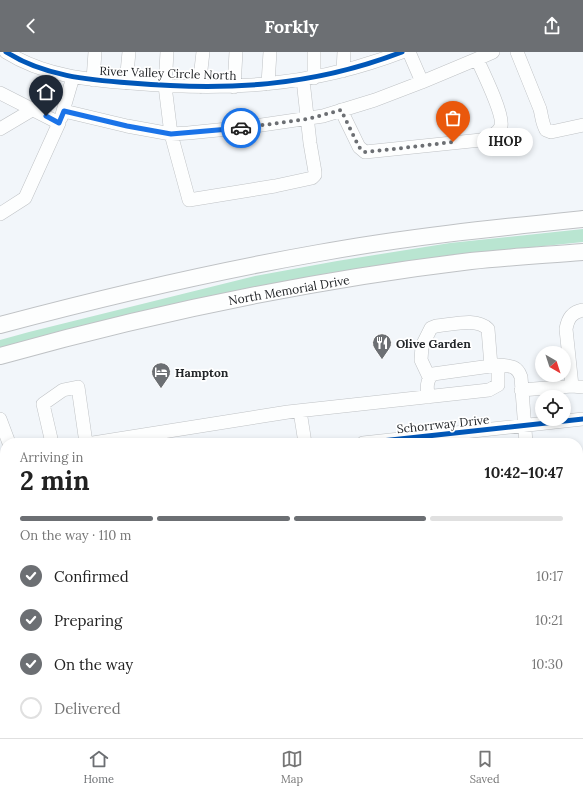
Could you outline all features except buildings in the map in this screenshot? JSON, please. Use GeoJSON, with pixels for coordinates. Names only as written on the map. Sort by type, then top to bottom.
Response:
{"type":"FeatureCollection","features":[{"type":"Feature","properties":{"kind":"main road"},"geometry":{"type":"LineString","coordinates":[[0,325],[85,302],[188,278],[319,253],[487,229],[583,219]]}},
{"type":"Feature","properties":{"kind":"main road","name":"North Memorial Drive"},"geometry":{"type":"LineString","coordinates":[[0,356],[68,337],[174,312],[268,293],[378,274],[462,262],[583,252]]}},
{"type":"Feature","properties":{"kind":"street","name":"River Valley Circle North"},"geometry":{"type":"LineString","coordinates":[[6,52],[29,64],[72,77],[126,83],[199,87],[234,87],[309,79],[343,71],[384,55],[402,52]]}},
{"type":"Feature","properties":{"kind":"street"},"geometry":{"type":"LineString","coordinates":[[92,80],[95,52]]}},
{"type":"Feature","properties":{"kind":"street"},"geometry":{"type":"LineString","coordinates":[[126,83],[129,52]]}},
{"type":"Feature","properties":{"kind":"street"},"geometry":{"type":"LineString","coordinates":[[167,52],[165,86],[171,134],[189,200],[275,186],[312,178],[315,172],[308,119],[309,79],[314,52]]}},
{"type":"Feature","properties":{"kind":"street"},"geometry":{"type":"LineString","coordinates":[[199,87],[203,52]]}},
{"type":"Feature","properties":{"kind":"street"},"geometry":{"type":"LineString","coordinates":[[234,87],[236,52]]}},
{"type":"Feature","properties":{"kind":"street"},"geometry":{"type":"LineString","coordinates":[[268,84],[270,52]]}},
{"type":"Feature","properties":{"kind":"street"},"geometry":{"type":"LineString","coordinates":[[343,71],[344,52]]}},
{"type":"Feature","properties":{"kind":"street"},"geometry":{"type":"LineString","coordinates":[[408,52],[422,82]]}},
{"type":"Feature","properties":{"kind":"street"},"geometry":{"type":"LineString","coordinates":[[0,94],[32,110],[61,117],[171,134],[248,127],[308,119],[375,100],[494,52]]}},
{"type":"Feature","properties":{"kind":"street"},"geometry":{"type":"LineString","coordinates":[[517,52],[540,109],[543,119],[542,124],[546,130],[551,132],[583,125]]}},
{"type":"Feature","properties":{"kind":"street"},"geometry":{"type":"LineString","coordinates":[[341,110],[359,147],[364,152],[481,140],[491,137],[497,133],[501,126],[500,112],[477,59]]}},
{"type":"Feature","properties":{"kind":"street"},"geometry":{"type":"LineString","coordinates":[[0,214],[25,198],[61,117],[72,77]]}},
{"type":"Feature","properties":{"kind":"street"},"geometry":{"type":"LineString","coordinates":[[0,129],[32,110]]}},
{"type":"Feature","properties":{"kind":"street"},"geometry":{"type":"LineString","coordinates":[[521,383],[577,387],[566,329],[567,322],[571,315],[583,310]]}},
{"type":"Feature","properties":{"kind":"street"},"geometry":{"type":"LineString","coordinates":[[125,438],[300,411],[428,397],[489,390],[498,385],[488,329],[485,325],[476,322],[436,326],[431,328],[422,346],[420,360],[429,377],[427,385],[428,397]]}},
{"type":"Feature","properties":{"kind":"street"},"geometry":{"type":"LineString","coordinates":[[429,377],[433,374],[442,372],[494,365],[512,367],[519,371],[525,438]]}},
{"type":"Feature","properties":{"kind":"street"},"geometry":{"type":"LineString","coordinates":[[51,438],[43,404],[63,390],[78,387],[85,438]]}},
{"type":"Feature","properties":{"kind":"street"},"geometry":{"type":"LineString","coordinates":[[300,411],[303,438]]}},
{"type":"Feature","properties":{"kind":"street"},"geometry":{"type":"LineString","coordinates":[[0,419],[7,438]]}},
{"type":"Feature","properties":{"kind":"street","name":"Schorrway Drive"},"geometry":{"type":"LineString","coordinates":[[410,438],[583,420]]}},
{"type":"Feature","properties":{"kind":"green space"},"geometry":{"type":"Polygon","coordinates":[[[583,229],[583,242],[439,257],[0,348],[0,340],[255,276],[450,243],[583,229]]]}},
{"type":"Feature","properties":{"kind":"cycle path"},"geometry":{"type":"LineString","coordinates":[[6,52],[36,67],[51,72],[83,78],[131,83],[201,86],[268,84],[301,79],[335,73],[368,64],[402,52]]}},
{"type":"Feature","properties":{"kind":"cycle path"},"geometry":{"type":"LineString","coordinates":[[409,438],[583,419]]}},
{"type":"Feature","properties":{"kind":"way so far"},"geometry":{"type":"LineString","coordinates":[[241,128],[308,119],[341,110],[359,147],[364,152],[453,142]]}},
{"type":"Feature","properties":{"kind":"place","name":"IHOP"},"geometry":{"type":"Point","coordinates":[453,142]}},
{"type":"Feature","properties":{"kind":"place","name":"Olive Garden"},"geometry":{"type":"Point","coordinates":[382,360]}},
{"type":"Feature","properties":{"kind":"place","name":"Hampton"},"geometry":{"type":"Point","coordinates":[161,389]}},
{"type":"Feature","properties":{"kind":"route"},"geometry":{"type":"LineString","coordinates":[[46,116],[59,123],[64,111],[127,126],[171,134],[241,128]]}}]}
